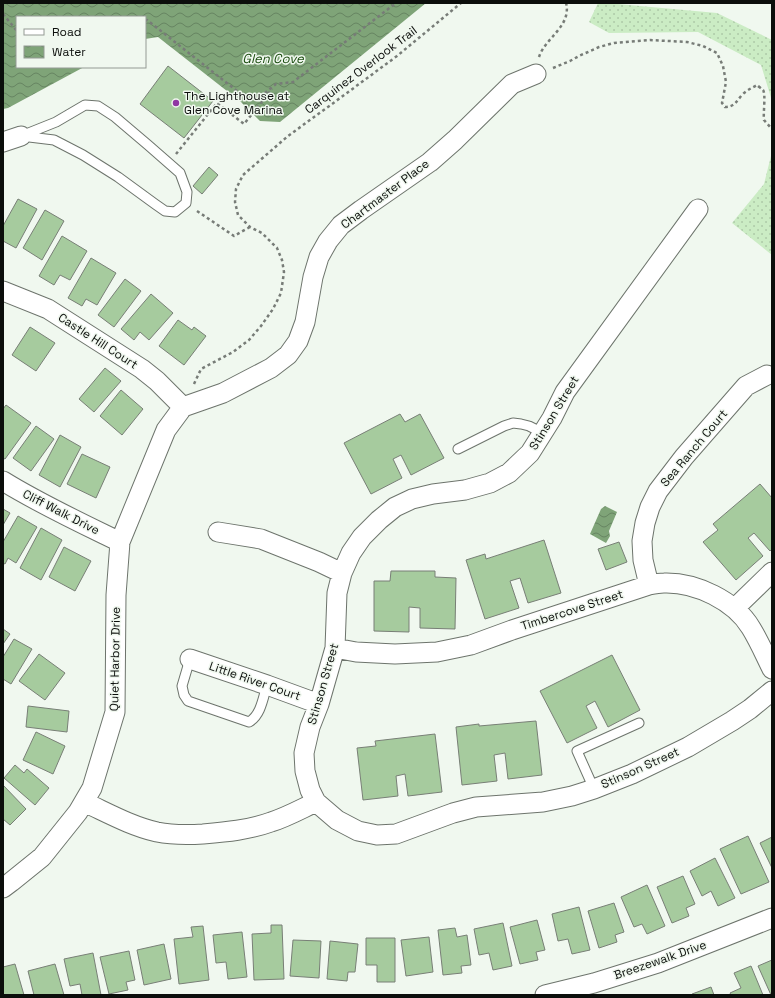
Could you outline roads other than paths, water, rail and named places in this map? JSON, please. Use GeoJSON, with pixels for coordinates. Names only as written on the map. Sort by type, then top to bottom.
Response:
{"type":"FeatureCollection","features":[{"type":"Feature","properties":{"kind":"street","name":"Chartmaster Place"},"geometry":{"type":"LineString","coordinates":[[183,407],[223,393],[271,368],[288,355],[298,341],[305,322],[313,277],[319,257],[328,241],[341,225],[430,162],[455,140],[512,84],[536,74]]}},
{"type":"Feature","properties":{"kind":"street"},"geometry":{"type":"LineString","coordinates":[[3,142],[21,136]]}},
{"type":"Feature","properties":{"kind":"street","name":"Stinson Street"},"geometry":{"type":"LineString","coordinates":[[698,209],[565,392],[552,418],[530,453],[509,473],[490,483],[466,490],[433,494],[412,499],[395,507],[362,537],[351,553],[342,573],[337,593],[335,648],[319,704],[310,727],[304,753],[305,771],[310,790],[316,802],[337,820],[358,831],[377,835],[396,834],[453,813],[476,807],[543,802],[572,796],[594,789],[632,774],[688,747],[732,721],[772,691]]}},
{"type":"Feature","properties":{"kind":"street","name":"Castle Hill Court"},"geometry":{"type":"LineString","coordinates":[[3,291],[48,309],[142,369],[157,381],[183,407]]}},
{"type":"Feature","properties":{"kind":"street","name":"Sea Ranch Court"},"geometry":{"type":"LineString","coordinates":[[649,585],[643,560],[642,541],[650,506],[658,491],[684,457],[746,386],[767,375]]}},
{"type":"Feature","properties":{"kind":"street","name":"Quiet Harbor Drive"},"geometry":{"type":"LineString","coordinates":[[3,888],[42,857],[78,812],[92,788],[115,712],[116,595],[120,542],[166,430],[183,407]]}},
{"type":"Feature","properties":{"kind":"street","name":"Cliff Walk Drive"},"geometry":{"type":"LineString","coordinates":[[3,481],[65,515],[120,542]]}},
{"type":"Feature","properties":{"kind":"street"},"geometry":{"type":"LineString","coordinates":[[218,532],[262,539],[342,573]]}},
{"type":"Feature","properties":{"kind":"street"},"geometry":{"type":"LineString","coordinates":[[735,608],[772,572]]}},
{"type":"Feature","properties":{"kind":"street","name":"Timbercove Street"},"geometry":{"type":"LineString","coordinates":[[335,648],[356,652],[395,654],[437,652],[471,646],[649,585],[665,583],[698,588],[716,596],[735,608],[751,627],[772,669]]}},
{"type":"Feature","properties":{"kind":"street","name":"Little River Court"},"geometry":{"type":"LineString","coordinates":[[190,659],[319,704]]}},
{"type":"Feature","properties":{"kind":"street"},"geometry":{"type":"LineString","coordinates":[[84,802],[132,824],[158,832],[182,835],[225,832],[252,828],[276,821],[316,802]]}},
{"type":"Feature","properties":{"kind":"street","name":"Breezewalk Drive"},"geometry":{"type":"LineString","coordinates":[[545,995],[594,983],[658,963],[772,918]]}},
{"type":"Feature","properties":{"kind":"lane"},"geometry":{"type":"LineString","coordinates":[[85,105],[98,106],[115,117],[180,173],[187,192],[186,203],[175,212],[165,211],[118,177],[83,155],[54,140],[21,136],[56,122],[85,105]]}},
{"type":"Feature","properties":{"kind":"lane"},"geometry":{"type":"LineString","coordinates":[[458,449],[513,423],[529,426],[542,433]]}},
{"type":"Feature","properties":{"kind":"lane"},"geometry":{"type":"LineString","coordinates":[[190,659],[182,686],[184,695],[188,701],[249,722],[258,714],[267,685]]}},
{"type":"Feature","properties":{"kind":"lane"},"geometry":{"type":"LineString","coordinates":[[594,789],[577,751],[639,724]]}},
{"type":"Feature","properties":{"kind":"water","name":"Glen Cove"},"geometry":{"type":"Polygon","coordinates":[[[3,3],[426,3],[280,122],[260,121],[241,102],[158,37],[146,39],[146,16],[16,16],[16,68],[82,68],[8,108],[3,109],[3,3]]]}},
{"type":"Feature","properties":{"kind":"water"},"geometry":{"type":"Polygon","coordinates":[[[605,506],[617,512],[609,531],[610,536],[606,543],[590,534],[601,509],[605,506]]]}},
{"type":"Feature","properties":{"kind":"place","name":"The Lighthouse at Glen Cove Marina"},"geometry":{"type":"Point","coordinates":[176,103]}}]}
